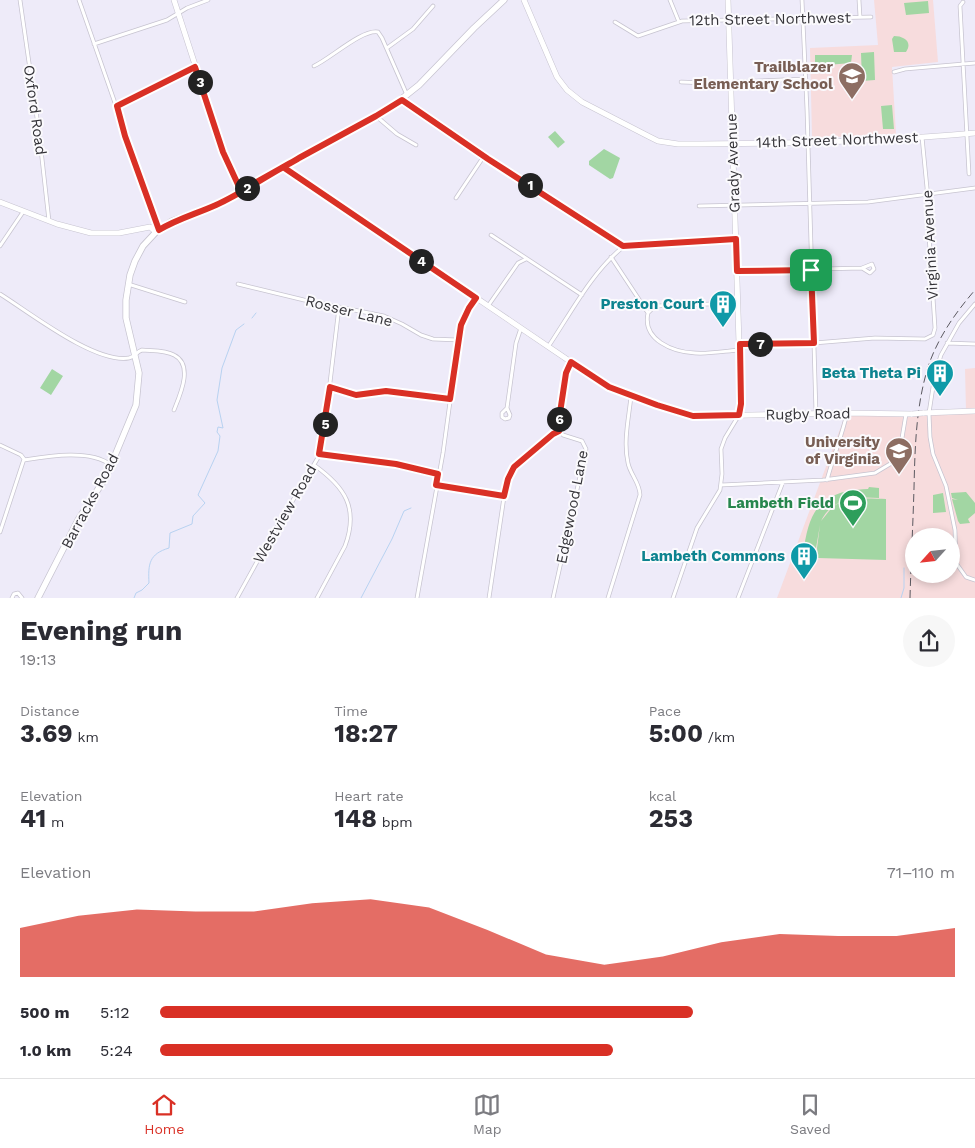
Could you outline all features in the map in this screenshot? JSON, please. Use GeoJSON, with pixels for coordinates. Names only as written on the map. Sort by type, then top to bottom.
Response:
{"type":"FeatureCollection","features":[{"type":"Feature","properties":{"kind":"main road"},"geometry":{"type":"LineString","coordinates":[[157,230],[172,221],[218,204],[402,100],[504,0]]}},
{"type":"Feature","properties":{"kind":"main road","name":"Barracks Road"},"geometry":{"type":"LineString","coordinates":[[38,598],[78,520],[111,466],[133,414],[138,395],[139,374],[126,310],[128,284],[138,254],[157,230]]}},
{"type":"Feature","properties":{"kind":"street","name":"Oxford Road"},"geometry":{"type":"LineString","coordinates":[[20,0],[39,132],[49,221]]}},
{"type":"Feature","properties":{"kind":"street"},"geometry":{"type":"LineString","coordinates":[[79,0],[117,106],[125,136],[157,230]]}},
{"type":"Feature","properties":{"kind":"street"},"geometry":{"type":"LineString","coordinates":[[174,0],[223,152],[241,191]]}},
{"type":"Feature","properties":{"kind":"street"},"geometry":{"type":"LineString","coordinates":[[94,44],[166,20],[187,8],[208,0]]}},
{"type":"Feature","properties":{"kind":"street","name":"14th Street Northwest"},"geometry":{"type":"LineString","coordinates":[[524,0],[557,77],[567,90],[582,102],[658,141],[678,144],[874,141],[975,133]]}},
{"type":"Feature","properties":{"kind":"street"},"geometry":{"type":"LineString","coordinates":[[670,0],[679,22]]}},
{"type":"Feature","properties":{"kind":"street","name":"Grady Avenue"},"geometry":{"type":"LineString","coordinates":[[728,0],[740,344],[741,404],[739,415]]}},
{"type":"Feature","properties":{"kind":"street"},"geometry":{"type":"LineString","coordinates":[[802,0],[816,413]]}},
{"type":"Feature","properties":{"kind":"street"},"geometry":{"type":"LineString","coordinates":[[859,0],[860,17]]}},
{"type":"Feature","properties":{"kind":"street"},"geometry":{"type":"LineString","coordinates":[[963,2],[960,6],[962,64],[968,134],[969,174]]}},
{"type":"Feature","properties":{"kind":"street"},"geometry":{"type":"LineString","coordinates":[[387,48],[413,29],[433,6]]}},
{"type":"Feature","properties":{"kind":"street","name":"12th Street Northwest"},"geometry":{"type":"LineString","coordinates":[[615,22],[638,36],[679,22],[871,17]]}},
{"type":"Feature","properties":{"kind":"street"},"geometry":{"type":"LineString","coordinates":[[314,66],[359,38],[372,32],[378,32],[408,95]]}},
{"type":"Feature","properties":{"kind":"street"},"geometry":{"type":"LineString","coordinates":[[894,72],[975,63]]}},
{"type":"Feature","properties":{"kind":"street"},"geometry":{"type":"LineString","coordinates":[[117,106],[195,67]]}},
{"type":"Feature","properties":{"kind":"street"},"geometry":{"type":"LineString","coordinates":[[681,82],[806,80]]}},
{"type":"Feature","properties":{"kind":"street"},"geometry":{"type":"LineString","coordinates":[[402,100],[484,156],[623,246],[736,239]]}},
{"type":"Feature","properties":{"kind":"street"},"geometry":{"type":"LineString","coordinates":[[376,116],[397,134],[416,145]]}},
{"type":"Feature","properties":{"kind":"street","name":"Virginia Avenue"},"geometry":{"type":"LineString","coordinates":[[814,343],[861,338],[925,339],[931,337],[935,328],[922,138]]}},
{"type":"Feature","properties":{"kind":"street"},"geometry":{"type":"LineString","coordinates":[[456,198],[484,156]]}},
{"type":"Feature","properties":{"kind":"street","name":"Rugby Road"},"geometry":{"type":"LineString","coordinates":[[283,167],[604,384],[631,396],[693,416],[816,413],[909,414],[975,411]]}},
{"type":"Feature","properties":{"kind":"street"},"geometry":{"type":"LineString","coordinates":[[699,206],[868,202],[927,196],[975,188]]}},
{"type":"Feature","properties":{"kind":"street"},"geometry":{"type":"LineString","coordinates":[[0,202],[49,221],[91,233],[118,233],[145,227],[157,230]]}},
{"type":"Feature","properties":{"kind":"street"},"geometry":{"type":"LineString","coordinates":[[0,246],[24,211]]}},
{"type":"Feature","properties":{"kind":"street"},"geometry":{"type":"LineString","coordinates":[[491,235],[582,295]]}},
{"type":"Feature","properties":{"kind":"street"},"geometry":{"type":"LineString","coordinates":[[548,347],[582,295],[611,257],[623,246]]}},
{"type":"Feature","properties":{"kind":"street"},"geometry":{"type":"LineString","coordinates":[[611,257],[648,313]]}},
{"type":"Feature","properties":{"kind":"street"},"geometry":{"type":"LineString","coordinates":[[488,306],[518,263],[522,260],[528,260]]}},
{"type":"Feature","properties":{"kind":"street"},"geometry":{"type":"LineString","coordinates":[[737,271],[862,268]]}},
{"type":"Feature","properties":{"kind":"street"},"geometry":{"type":"LineString","coordinates":[[128,284],[185,302]]}},
{"type":"Feature","properties":{"kind":"street","name":"Rosser Lane"},"geometry":{"type":"LineString","coordinates":[[238,284],[384,316],[421,335],[434,339],[458,340]]}},
{"type":"Feature","properties":{"kind":"street"},"geometry":{"type":"LineString","coordinates":[[0,294],[32,317],[87,347],[118,358],[132,358],[142,350],[168,353],[176,356],[181,361],[184,370],[183,382],[174,410]]}},
{"type":"Feature","properties":{"kind":"street"},"geometry":{"type":"LineString","coordinates":[[417,598],[458,340],[461,325],[476,298]]}},
{"type":"Feature","properties":{"kind":"street"},"geometry":{"type":"LineString","coordinates":[[738,303],[657,306],[648,313],[647,321],[650,332],[656,340],[670,347],[696,353],[740,350]]}},
{"type":"Feature","properties":{"kind":"street"},"geometry":{"type":"LineString","coordinates":[[975,304],[959,323],[947,343],[936,370],[926,413],[931,443],[946,486],[955,530],[956,563],[966,577],[975,580]]}},
{"type":"Feature","properties":{"kind":"street","name":"Westview Road"},"geometry":{"type":"LineString","coordinates":[[237,598],[262,550],[319,454],[330,387],[339,307]]}},
{"type":"Feature","properties":{"kind":"street"},"geometry":{"type":"LineString","coordinates":[[507,408],[516,343],[521,328]]}},
{"type":"Feature","properties":{"kind":"street"},"geometry":{"type":"LineString","coordinates":[[740,344],[814,343]]}},
{"type":"Feature","properties":{"kind":"street"},"geometry":{"type":"LineString","coordinates":[[947,343],[975,344]]}},
{"type":"Feature","properties":{"kind":"street"},"geometry":{"type":"LineString","coordinates":[[489,598],[508,479],[514,467],[559,431],[558,426],[566,373],[571,362]]}},
{"type":"Feature","properties":{"kind":"street"},"geometry":{"type":"LineString","coordinates":[[330,387],[356,395],[386,391],[450,399]]}},
{"type":"Feature","properties":{"kind":"street"},"geometry":{"type":"LineString","coordinates":[[608,598],[640,495],[639,486],[631,473],[627,460],[631,396]]}},
{"type":"Feature","properties":{"kind":"street"},"geometry":{"type":"LineString","coordinates":[[827,480],[845,425],[847,413]]}},
{"type":"Feature","properties":{"kind":"street"},"geometry":{"type":"LineString","coordinates":[[721,484],[827,480],[868,475],[880,471],[890,464],[898,453],[909,414]]}},
{"type":"Feature","properties":{"kind":"street"},"geometry":{"type":"LineString","coordinates":[[673,598],[697,528],[717,496],[721,484],[721,449],[725,438],[739,415]]}},
{"type":"Feature","properties":{"kind":"street","name":"Edgewood Lane"},"geometry":{"type":"LineString","coordinates":[[553,598],[586,449],[582,441],[563,435],[559,431]]}},
{"type":"Feature","properties":{"kind":"street"},"geometry":{"type":"LineString","coordinates":[[0,444],[21,455],[24,460]]}},
{"type":"Feature","properties":{"kind":"street"},"geometry":{"type":"LineString","coordinates":[[319,454],[396,464],[438,474]]}},
{"type":"Feature","properties":{"kind":"street"},"geometry":{"type":"LineString","coordinates":[[24,460],[62,455],[85,456],[111,466]]}},
{"type":"Feature","properties":{"kind":"street"},"geometry":{"type":"LineString","coordinates":[[0,532],[24,460]]}},
{"type":"Feature","properties":{"kind":"street"},"geometry":{"type":"LineString","coordinates":[[314,465],[334,480],[346,496],[351,521],[346,546],[317,598]]}},
{"type":"Feature","properties":{"kind":"street"},"geometry":{"type":"LineString","coordinates":[[738,598],[783,482]]}},
{"type":"Feature","properties":{"kind":"street"},"geometry":{"type":"LineString","coordinates":[[436,485],[504,496]]}},
{"type":"Feature","properties":{"kind":"street"},"geometry":{"type":"LineString","coordinates":[[12,598],[14,594],[18,593],[22,598]]}},
{"type":"Feature","properties":{"kind":"shaded area","name":"Trailblazer Elementary School"},"geometry":{"type":"Polygon","coordinates":[[[874,0],[933,0],[938,62],[892,67],[896,134],[812,138],[810,48],[878,45],[874,0]]]}},
{"type":"Feature","properties":{"kind":"shaded area","name":"University of Virginia"},"geometry":{"type":"Polygon","coordinates":[[[975,368],[975,598],[777,598],[846,413],[966,411],[965,369],[975,368]]]}},
{"type":"Feature","properties":{"kind":"green space"},"geometry":{"type":"Polygon","coordinates":[[[928,1],[929,13],[906,15],[904,3],[928,1]]]}},
{"type":"Feature","properties":{"kind":"green space"},"geometry":{"type":"Polygon","coordinates":[[[894,36],[906,40],[908,48],[906,52],[894,52],[892,39],[894,36]]]}},
{"type":"Feature","properties":{"kind":"green space"},"geometry":{"type":"Polygon","coordinates":[[[874,52],[875,80],[862,81],[861,53],[874,52]]]}},
{"type":"Feature","properties":{"kind":"green space"},"geometry":{"type":"Polygon","coordinates":[[[815,55],[852,55],[851,63],[815,66],[815,55]]]}},
{"type":"Feature","properties":{"kind":"green space"},"geometry":{"type":"Polygon","coordinates":[[[892,105],[894,129],[883,129],[881,106],[892,105]]]}},
{"type":"Feature","properties":{"kind":"green space"},"geometry":{"type":"Polygon","coordinates":[[[555,131],[565,142],[558,148],[548,137],[555,131]]]}},
{"type":"Feature","properties":{"kind":"green space"},"geometry":{"type":"Polygon","coordinates":[[[604,149],[620,158],[613,178],[610,179],[589,165],[589,161],[604,149]]]}},
{"type":"Feature","properties":{"kind":"green space"},"geometry":{"type":"Polygon","coordinates":[[[52,369],[63,376],[51,395],[40,388],[52,369]]]}},
{"type":"Feature","properties":{"kind":"green space","name":"Lambeth Field"},"geometry":{"type":"Polygon","coordinates":[[[869,487],[879,488],[879,498],[853,498],[838,503],[831,507],[821,521],[830,509],[840,503],[860,499],[886,499],[886,560],[818,558],[817,548],[820,525],[815,554],[803,554],[809,526],[819,506],[827,499],[838,494],[868,489],[869,487]]]}},
{"type":"Feature","properties":{"kind":"green space"},"geometry":{"type":"Polygon","coordinates":[[[966,492],[975,503],[975,513],[968,519],[970,523],[960,524],[952,499],[958,500],[952,498],[951,493],[966,492]]]}},
{"type":"Feature","properties":{"kind":"green space"},"geometry":{"type":"Polygon","coordinates":[[[943,493],[946,512],[933,513],[933,495],[943,493]]]}},
{"type":"Feature","properties":{"kind":"waterway"},"geometry":{"type":"LineString","coordinates":[[252,318],[256,313]]}},
{"type":"Feature","properties":{"kind":"waterway"},"geometry":{"type":"LineString","coordinates":[[134,598],[136,593],[149,583],[151,561],[157,553],[169,548],[170,533],[192,524],[193,516],[205,503],[198,495],[218,451],[220,436],[217,432],[218,427],[223,428],[217,400],[222,368],[236,330],[244,324]]}},
{"type":"Feature","properties":{"kind":"waterway"},"geometry":{"type":"LineString","coordinates":[[361,598],[392,539],[404,511],[411,508]]}},
{"type":"Feature","properties":{"kind":"waterway"},"geometry":{"type":"LineString","coordinates":[[901,598],[904,588],[904,568]]}},
{"type":"Feature","properties":{"kind":"railway"},"geometry":{"type":"LineString","coordinates":[[910,598],[916,441],[921,394],[929,364],[943,334],[975,290]]}},
{"type":"Feature","properties":{"kind":"place","name":"Trailblazer Elementary School"},"geometry":{"type":"Point","coordinates":[852,100]}},
{"type":"Feature","properties":{"kind":"place","name":"Preston Court"},"geometry":{"type":"Point","coordinates":[723,328]}},
{"type":"Feature","properties":{"kind":"place","name":"Beta Theta Pi"},"geometry":{"type":"Point","coordinates":[940,397]}},
{"type":"Feature","properties":{"kind":"place","name":"University of Virginia"},"geometry":{"type":"Point","coordinates":[899,475]}},
{"type":"Feature","properties":{"kind":"place","name":"Lambeth Field"},"geometry":{"type":"Point","coordinates":[853,527]}},
{"type":"Feature","properties":{"kind":"place","name":"Lambeth Commons"},"geometry":{"type":"Point","coordinates":[804,580]}},
{"type":"Feature","properties":{"kind":"route"},"geometry":{"type":"LineString","coordinates":[[811,270],[737,271],[736,239],[625,247],[488,159],[402,100],[376,116],[299,158],[283,167],[280,169],[218,204],[172,221],[159,230],[125,136],[117,106],[195,67],[223,152],[241,191],[283,167],[476,298],[461,325],[450,399],[386,391],[356,395],[330,387],[319,454],[396,464],[438,474],[436,485],[504,496],[510,472],[518,462],[559,431],[558,426],[566,373],[571,362],[609,387],[657,405],[693,416],[739,415],[741,404],[740,344],[814,343],[811,270]]}}]}
